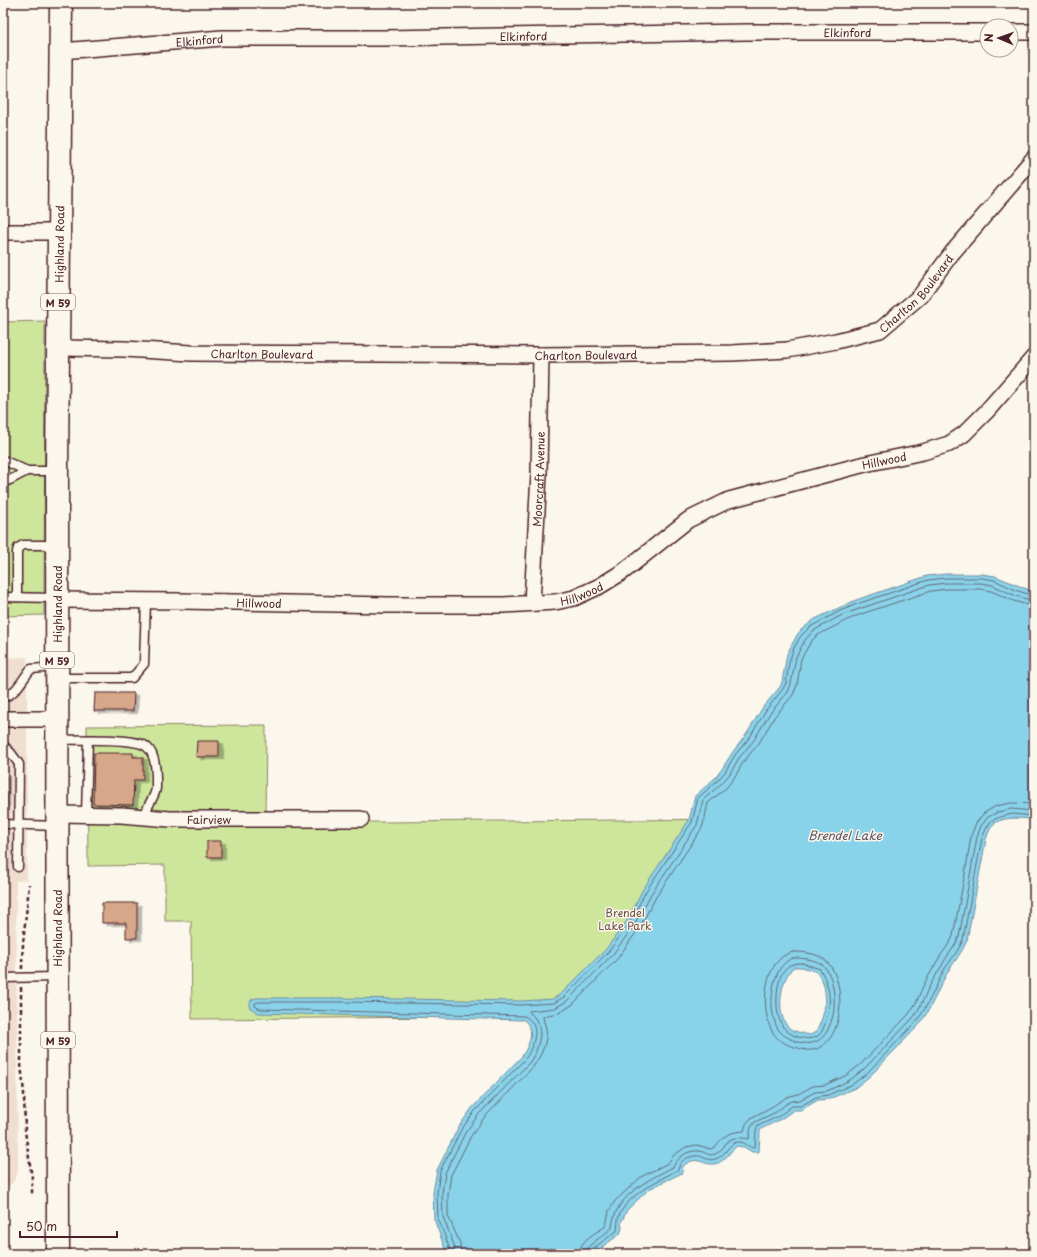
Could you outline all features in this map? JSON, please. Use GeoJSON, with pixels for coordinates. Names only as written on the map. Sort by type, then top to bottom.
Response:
{"type":"FeatureCollection","features":[{"type":"Feature","properties":{"kind":"highway","name":"Highland Road"},"geometry":{"type":"LineString","coordinates":[[58,1254],[57,471],[61,3]]}},
{"type":"Feature","properties":{"kind":"street","name":"Elkinford"},"geometry":{"type":"LineString","coordinates":[[61,51],[222,38],[385,38],[754,32],[979,32]]}},
{"type":"Feature","properties":{"kind":"street"},"geometry":{"type":"LineString","coordinates":[[1019,32],[1034,32]]}},
{"type":"Feature","properties":{"kind":"street","name":"Charlton Boulevard"},"geometry":{"type":"LineString","coordinates":[[58,348],[124,349],[191,353],[541,355],[732,353],[787,350],[836,341],[880,330],[920,296],[952,253],[1034,158]]}},
{"type":"Feature","properties":{"kind":"street"},"geometry":{"type":"LineString","coordinates":[[3,232],[59,232]]}},
{"type":"Feature","properties":{"kind":"street","name":"Moorcraft Avenue"},"geometry":{"type":"LineString","coordinates":[[532,603],[539,474],[541,355]]}},
{"type":"Feature","properties":{"kind":"street","name":"Hillwood"},"geometry":{"type":"LineString","coordinates":[[57,599],[388,605],[504,605],[555,602],[574,598],[600,586],[624,570],[688,520],[729,500],[864,464],[923,452],[949,444],[964,434],[981,417],[1034,357]]}},
{"type":"Feature","properties":{"kind":"street"},"geometry":{"type":"LineString","coordinates":[[3,719],[57,729]]}},
{"type":"Feature","properties":{"kind":"street","name":"Fairview"},"geometry":{"type":"LineString","coordinates":[[57,820],[86,815],[146,816],[170,819],[362,819]]}},
{"type":"Feature","properties":{"kind":"lane"},"geometry":{"type":"LineString","coordinates":[[3,460],[28,471],[57,471]]}},
{"type":"Feature","properties":{"kind":"lane"},"geometry":{"type":"LineString","coordinates":[[3,482],[28,471]]}},
{"type":"Feature","properties":{"kind":"lane"},"geometry":{"type":"LineString","coordinates":[[17,597],[18,548],[23,545],[57,545]]}},
{"type":"Feature","properties":{"kind":"lane"},"geometry":{"type":"LineString","coordinates":[[3,597],[57,599]]}},
{"type":"Feature","properties":{"kind":"lane"},"geometry":{"type":"LineString","coordinates":[[3,697],[13,692],[31,669],[132,678],[144,664],[146,601]]}},
{"type":"Feature","properties":{"kind":"lane"},"geometry":{"type":"LineString","coordinates":[[57,729],[88,740],[132,741],[146,747],[150,752],[154,765],[155,794],[145,811],[146,816]]}},
{"type":"Feature","properties":{"kind":"lane"},"geometry":{"type":"LineString","coordinates":[[86,815],[88,740]]}},
{"type":"Feature","properties":{"kind":"lane"},"geometry":{"type":"LineString","coordinates":[[3,745],[11,752],[19,764],[18,867]]}},
{"type":"Feature","properties":{"kind":"lane"},"geometry":{"type":"LineString","coordinates":[[3,824],[19,825],[57,820]]}},
{"type":"Feature","properties":{"kind":"lane"},"geometry":{"type":"LineString","coordinates":[[3,978],[57,977]]}},
{"type":"Feature","properties":{"kind":"path"},"geometry":{"type":"LineString","coordinates":[[29,884],[23,938],[22,1064],[24,1131],[32,1178],[32,1196]]}},
{"type":"Feature","properties":{"kind":"shaded area"},"geometry":{"type":"Polygon","coordinates":[[[27,657],[27,880],[16,881],[18,1172],[13,1183],[3,1188],[3,658],[27,657]]]}},
{"type":"Feature","properties":{"kind":"green space"},"geometry":{"type":"Polygon","coordinates":[[[45,321],[44,615],[3,616],[3,322],[45,321]]]}},
{"type":"Feature","properties":{"kind":"green space","name":"Brendel Lake Park"},"geometry":{"type":"Polygon","coordinates":[[[266,725],[265,823],[742,819],[742,1015],[192,1019],[191,921],[165,921],[165,865],[88,866],[87,726],[266,725]]]}},
{"type":"Feature","properties":{"kind":"water","name":"Brendel Lake"},"geometry":{"type":"Polygon","coordinates":[[[946,574],[982,574],[995,576],[1034,592],[1034,819],[1018,818],[1002,820],[997,822],[991,828],[986,839],[967,940],[919,1025],[870,1076],[855,1088],[829,1099],[818,1100],[801,1110],[794,1110],[781,1119],[761,1129],[759,1152],[752,1152],[744,1147],[737,1146],[718,1163],[708,1164],[697,1161],[688,1162],[683,1166],[682,1173],[649,1189],[627,1210],[621,1223],[622,1228],[620,1234],[592,1254],[447,1254],[434,1219],[433,1192],[437,1170],[458,1128],[472,1108],[525,1052],[530,1038],[530,1028],[528,1024],[524,1020],[258,1013],[249,1007],[251,1000],[256,998],[521,1001],[553,999],[562,993],[606,949],[626,922],[643,889],[689,820],[695,796],[716,777],[746,735],[763,707],[780,687],[787,654],[797,635],[802,629],[815,619],[856,600],[927,576],[946,574]],[[794,967],[785,979],[781,997],[782,1015],[789,1028],[810,1035],[816,1032],[821,1022],[825,1004],[825,992],[817,972],[802,967],[794,967]]]}},
{"type":"Feature","properties":{"kind":"building"},"geometry":{"type":"Polygon","coordinates":[[[95,693],[134,693],[133,711],[94,711],[95,693]]]}},
{"type":"Feature","properties":{"kind":"building"},"geometry":{"type":"Polygon","coordinates":[[[197,741],[219,741],[219,757],[196,757],[197,741]]]}},
{"type":"Feature","properties":{"kind":"building"},"geometry":{"type":"Polygon","coordinates":[[[94,753],[133,753],[133,757],[143,757],[143,780],[134,780],[133,805],[93,804],[94,753]]]}},
{"type":"Feature","properties":{"kind":"building"},"geometry":{"type":"Polygon","coordinates":[[[3,774],[5,774],[5,804],[3,804],[3,774]]]}},
{"type":"Feature","properties":{"kind":"building"},"geometry":{"type":"Polygon","coordinates":[[[4,837],[4,872],[3,872],[4,837]]]}},
{"type":"Feature","properties":{"kind":"building"},"geometry":{"type":"Polygon","coordinates":[[[207,841],[221,841],[221,857],[207,857],[207,841]]]}},
{"type":"Feature","properties":{"kind":"building"},"geometry":{"type":"Polygon","coordinates":[[[102,903],[137,903],[137,938],[126,938],[126,923],[102,923],[102,903]]]}}]}
